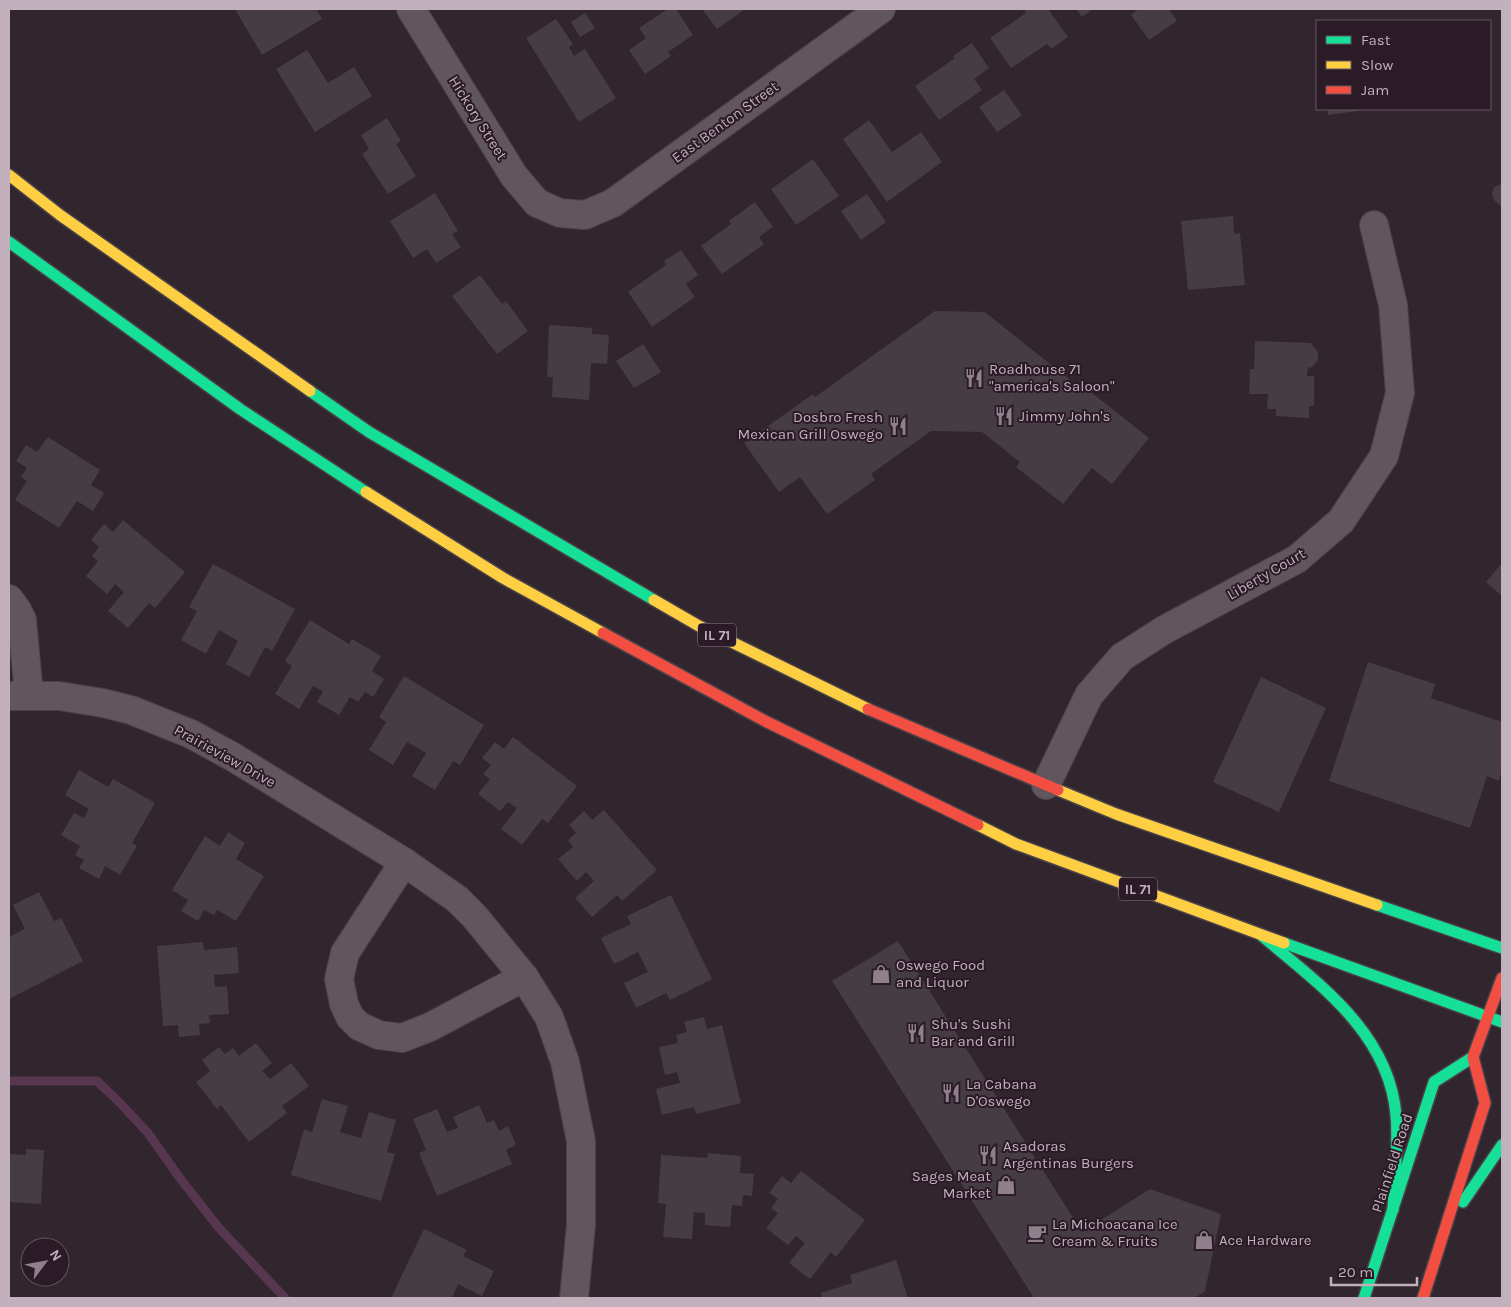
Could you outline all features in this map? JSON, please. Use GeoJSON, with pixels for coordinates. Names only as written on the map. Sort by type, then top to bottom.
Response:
{"type":"FeatureCollection","features":[{"type":"Feature","properties":{"kind":"main road","name":"IL 71"},"geometry":{"type":"LineString","coordinates":[[9,175],[60,215],[369,432],[699,626],[866,708],[1116,814],[1502,948]]}},
{"type":"Feature","properties":{"kind":"main road","name":"IL 71"},"geometry":{"type":"LineString","coordinates":[[9,242],[240,409],[331,470],[503,578],[765,721],[1016,844],[1502,1022]]}},
{"type":"Feature","properties":{"kind":"main road"},"geometry":{"type":"LineString","coordinates":[[1260,934],[1346,1009],[1378,1052],[1390,1082],[1396,1113],[1392,1210]]}},
{"type":"Feature","properties":{"kind":"main road"},"geometry":{"type":"LineString","coordinates":[[1423,1298],[1485,1102],[1473,1057],[1502,978]]}},
{"type":"Feature","properties":{"kind":"main road","name":"Plainfield Road"},"geometry":{"type":"LineString","coordinates":[[1364,1298],[1434,1082],[1473,1057]]}},
{"type":"Feature","properties":{"kind":"main road"},"geometry":{"type":"LineString","coordinates":[[1446,1228],[1502,1145]]}},
{"type":"Feature","properties":{"kind":"street","name":"Hickory Street"},"geometry":{"type":"LineString","coordinates":[[410,9],[514,176],[537,203],[560,213]]}},
{"type":"Feature","properties":{"kind":"street","name":"East Benton Street"},"geometry":{"type":"LineString","coordinates":[[560,213],[585,215],[613,203],[881,9]]}},
{"type":"Feature","properties":{"kind":"street","name":"Liberty Court"},"geometry":{"type":"LineString","coordinates":[[1046,785],[1089,695],[1122,657],[1164,630],[1297,559],[1341,521],[1384,456],[1400,393],[1393,305],[1374,225]]}},
{"type":"Feature","properties":{"kind":"street","name":"Prairieview Drive"},"geometry":{"type":"LineString","coordinates":[[9,599],[22,620],[19,696],[59,696],[103,703],[131,710],[190,734],[233,757],[404,862],[457,899],[481,924],[524,977],[549,1017],[565,1062],[581,1141],[581,1225],[574,1298]]}},
{"type":"Feature","properties":{"kind":"street"},"geometry":{"type":"LineString","coordinates":[[404,862],[345,953],[339,978],[344,1004],[350,1017],[359,1026],[379,1035],[402,1038],[430,1027],[524,977]]}},
{"type":"Feature","properties":{"kind":"building"},"geometry":{"type":"Polygon","coordinates":[[[235,9],[316,9],[322,19],[262,55],[235,9]]]}},
{"type":"Feature","properties":{"kind":"building"},"geometry":{"type":"Polygon","coordinates":[[[668,9],[676,9],[693,35],[668,52],[671,56],[645,74],[629,50],[646,38],[639,28],[668,9]]]}},
{"type":"Feature","properties":{"kind":"building"},"geometry":{"type":"Polygon","coordinates":[[[702,9],[745,9],[717,29],[702,9]]]}},
{"type":"Feature","properties":{"kind":"building"},"geometry":{"type":"Polygon","coordinates":[[[1048,9],[1068,37],[1051,49],[1047,44],[1011,68],[990,38],[1026,13],[1024,10],[1048,9]]]}},
{"type":"Feature","properties":{"kind":"building"},"geometry":{"type":"Polygon","coordinates":[[[1076,9],[1093,9],[1082,17],[1076,9]]]}},
{"type":"Feature","properties":{"kind":"building"},"geometry":{"type":"Polygon","coordinates":[[[1139,9],[1169,9],[1177,21],[1149,40],[1131,15],[1139,9]]]}},
{"type":"Feature","properties":{"kind":"building"},"geometry":{"type":"Polygon","coordinates":[[[585,13],[595,28],[580,37],[571,22],[585,13]]]}},
{"type":"Feature","properties":{"kind":"building"},"geometry":{"type":"Polygon","coordinates":[[[556,19],[573,44],[569,47],[574,56],[585,49],[616,98],[579,122],[526,38],[556,19]]]}},
{"type":"Feature","properties":{"kind":"building"},"geometry":{"type":"Polygon","coordinates":[[[972,43],[989,68],[974,79],[982,90],[939,120],[915,86],[955,58],[953,56],[972,43]]]}},
{"type":"Feature","properties":{"kind":"building"},"geometry":{"type":"Polygon","coordinates":[[[307,50],[328,83],[354,67],[372,96],[315,132],[276,69],[307,50]]]}},
{"type":"Feature","properties":{"kind":"building"},"geometry":{"type":"Polygon","coordinates":[[[1004,90],[1022,115],[997,132],[979,107],[1004,90]]]}},
{"type":"Feature","properties":{"kind":"building"},"geometry":{"type":"Polygon","coordinates":[[[1327,110],[1358,110],[1358,111],[1328,115],[1327,110]]]}},
{"type":"Feature","properties":{"kind":"building"},"geometry":{"type":"Polygon","coordinates":[[[387,118],[401,141],[396,144],[416,176],[388,194],[362,154],[369,149],[361,135],[387,118]]]}},
{"type":"Feature","properties":{"kind":"building"},"geometry":{"type":"Polygon","coordinates":[[[869,120],[892,152],[921,132],[942,162],[887,202],[843,139],[869,120]]]}},
{"type":"Feature","properties":{"kind":"building"},"geometry":{"type":"Polygon","coordinates":[[[813,159],[839,196],[796,225],[771,189],[813,159]]]}},
{"type":"Feature","properties":{"kind":"building"},"geometry":{"type":"Polygon","coordinates":[[[1502,184],[1502,211],[1492,194],[1494,187],[1502,184]]]}},
{"type":"Feature","properties":{"kind":"building"},"geometry":{"type":"Polygon","coordinates":[[[435,193],[458,231],[452,234],[461,247],[436,263],[427,249],[413,258],[390,221],[435,193]]]}},
{"type":"Feature","properties":{"kind":"building"},"geometry":{"type":"Polygon","coordinates":[[[867,194],[886,222],[861,240],[841,211],[867,194]]]}},
{"type":"Feature","properties":{"kind":"building"},"geometry":{"type":"Polygon","coordinates":[[[755,202],[773,227],[759,237],[764,244],[722,274],[701,246],[731,224],[729,221],[755,202]]]}},
{"type":"Feature","properties":{"kind":"building"},"geometry":{"type":"Polygon","coordinates":[[[1233,216],[1234,234],[1240,233],[1245,285],[1188,290],[1181,221],[1233,216]]]}},
{"type":"Feature","properties":{"kind":"building"},"geometry":{"type":"Polygon","coordinates":[[[681,250],[698,275],[686,284],[695,297],[652,327],[628,292],[666,265],[664,261],[681,250]]]}},
{"type":"Feature","properties":{"kind":"building"},"geometry":{"type":"Polygon","coordinates":[[[480,275],[502,304],[506,301],[528,331],[497,354],[452,296],[480,275]]]}},
{"type":"Feature","properties":{"kind":"building"},"geometry":{"type":"Polygon","coordinates":[[[935,311],[985,312],[1080,388],[1082,385],[1149,438],[1112,484],[1092,468],[1063,504],[1016,467],[1020,462],[982,432],[931,431],[871,474],[875,480],[827,514],[800,477],[779,492],[744,443],[813,394],[815,397],[935,311]]]}},
{"type":"Feature","properties":{"kind":"building"},"geometry":{"type":"Polygon","coordinates":[[[549,325],[592,328],[592,334],[609,335],[607,364],[591,363],[589,400],[552,397],[553,377],[547,377],[549,325]]]}},
{"type":"Feature","properties":{"kind":"building"},"geometry":{"type":"Polygon","coordinates":[[[1255,341],[1311,343],[1318,352],[1318,360],[1311,368],[1308,367],[1307,376],[1314,376],[1314,406],[1309,406],[1309,418],[1276,416],[1276,409],[1267,409],[1268,394],[1249,394],[1250,369],[1254,369],[1255,341]]]}},
{"type":"Feature","properties":{"kind":"building"},"geometry":{"type":"Polygon","coordinates":[[[643,344],[661,372],[634,388],[616,361],[643,344]]]}},
{"type":"Feature","properties":{"kind":"building"},"geometry":{"type":"Polygon","coordinates":[[[48,437],[100,470],[91,485],[104,493],[93,511],[77,501],[59,528],[15,500],[27,481],[21,477],[27,468],[16,461],[26,445],[37,452],[48,437]]]}},
{"type":"Feature","properties":{"kind":"building"},"geometry":{"type":"Polygon","coordinates":[[[123,520],[185,572],[155,608],[149,603],[128,628],[108,611],[124,592],[115,584],[107,594],[86,576],[98,561],[92,556],[99,547],[91,540],[104,524],[113,532],[123,520]]]}},
{"type":"Feature","properties":{"kind":"building"},"geometry":{"type":"Polygon","coordinates":[[[1502,563],[1502,596],[1486,582],[1502,563]]]}},
{"type":"Feature","properties":{"kind":"building"},"geometry":{"type":"Polygon","coordinates":[[[213,564],[295,609],[272,651],[265,647],[249,677],[226,664],[238,641],[219,630],[206,654],[181,640],[197,611],[189,607],[213,564]]]}},
{"type":"Feature","properties":{"kind":"building"},"geometry":{"type":"Polygon","coordinates":[[[310,620],[349,644],[352,639],[381,656],[372,671],[384,679],[373,697],[365,692],[358,702],[350,697],[339,715],[317,702],[323,691],[313,686],[299,709],[275,694],[292,666],[285,661],[310,620]]]}},
{"type":"Feature","properties":{"kind":"building"},"geometry":{"type":"Polygon","coordinates":[[[1368,662],[1435,684],[1431,698],[1502,722],[1502,769],[1499,781],[1487,776],[1470,828],[1329,781],[1368,662]]]}},
{"type":"Feature","properties":{"kind":"building"},"geometry":{"type":"Polygon","coordinates":[[[404,676],[484,725],[460,765],[453,761],[435,790],[412,776],[426,753],[407,742],[393,765],[369,750],[386,722],[379,717],[404,676]]]}},
{"type":"Feature","properties":{"kind":"building"},"geometry":{"type":"Polygon","coordinates":[[[1261,677],[1326,708],[1279,812],[1213,782],[1261,677]]]}},
{"type":"Feature","properties":{"kind":"building"},"geometry":{"type":"Polygon","coordinates":[[[513,737],[577,786],[548,823],[542,819],[522,845],[501,829],[517,808],[508,802],[500,811],[478,794],[490,779],[483,774],[491,765],[482,758],[495,742],[504,749],[513,737]]]}},
{"type":"Feature","properties":{"kind":"building"},"geometry":{"type":"Polygon","coordinates":[[[79,770],[108,787],[113,779],[155,803],[132,843],[137,846],[120,875],[105,866],[99,879],[79,868],[84,860],[75,855],[80,846],[61,835],[74,813],[84,818],[89,809],[65,795],[79,770]]]}},
{"type":"Feature","properties":{"kind":"building"},"geometry":{"type":"Polygon","coordinates":[[[604,810],[657,870],[622,901],[617,895],[592,917],[575,898],[594,881],[586,872],[577,881],[558,859],[573,847],[568,840],[576,833],[569,825],[584,811],[592,820],[604,810]]]}},
{"type":"Feature","properties":{"kind":"building"},"geometry":{"type":"Polygon","coordinates":[[[228,832],[245,843],[236,859],[264,876],[236,921],[217,910],[214,915],[204,910],[198,921],[181,911],[188,900],[172,890],[205,836],[220,846],[228,832]]]}},
{"type":"Feature","properties":{"kind":"building"},"geometry":{"type":"Polygon","coordinates":[[[39,892],[54,921],[61,918],[83,961],[9,999],[9,937],[25,929],[13,905],[39,892]]]}},
{"type":"Feature","properties":{"kind":"building"},"geometry":{"type":"Polygon","coordinates":[[[671,895],[712,979],[670,1000],[666,993],[636,1008],[624,983],[648,972],[638,952],[614,964],[601,938],[631,924],[627,916],[671,895]]]}},
{"type":"Feature","properties":{"kind":"building"},"geometry":{"type":"Polygon","coordinates":[[[898,941],[1082,1232],[1150,1189],[1221,1214],[1205,1291],[1195,1298],[1034,1298],[832,981],[898,941]]]}},
{"type":"Feature","properties":{"kind":"building"},"geometry":{"type":"Polygon","coordinates":[[[203,942],[204,950],[237,947],[239,973],[214,975],[215,987],[227,986],[229,1014],[209,1015],[210,1023],[199,1024],[200,1035],[179,1037],[178,1025],[163,1026],[157,946],[203,942]]]}},
{"type":"Feature","properties":{"kind":"building"},"geometry":{"type":"Polygon","coordinates":[[[704,1017],[707,1029],[722,1025],[741,1103],[696,1114],[694,1107],[662,1115],[656,1089],[680,1083],[677,1072],[665,1075],[659,1047],[678,1043],[676,1035],[687,1032],[684,1022],[704,1017]]]}},
{"type":"Feature","properties":{"kind":"building"},"geometry":{"type":"Polygon","coordinates":[[[256,1043],[272,1063],[262,1071],[270,1079],[291,1063],[309,1086],[282,1106],[287,1113],[249,1142],[221,1105],[217,1109],[196,1082],[210,1071],[202,1060],[219,1047],[225,1054],[233,1048],[239,1056],[256,1043]]]}},
{"type":"Feature","properties":{"kind":"building"},"geometry":{"type":"Polygon","coordinates":[[[322,1099],[348,1106],[340,1132],[361,1138],[369,1112],[396,1120],[387,1152],[395,1154],[381,1201],[291,1175],[304,1129],[312,1132],[322,1099]]]}},
{"type":"Feature","properties":{"kind":"building"},"geometry":{"type":"Polygon","coordinates":[[[479,1105],[487,1123],[494,1120],[499,1131],[508,1126],[516,1145],[506,1150],[512,1164],[437,1196],[419,1153],[426,1150],[413,1119],[437,1109],[447,1132],[458,1128],[453,1117],[479,1105]]]}},
{"type":"Feature","properties":{"kind":"building"},"geometry":{"type":"Polygon","coordinates":[[[26,1149],[44,1150],[41,1204],[9,1202],[9,1154],[26,1155],[26,1149]]]}},
{"type":"Feature","properties":{"kind":"building"},"geometry":{"type":"Polygon","coordinates":[[[708,1153],[741,1156],[740,1173],[754,1174],[752,1196],[743,1195],[742,1206],[732,1205],[730,1227],[705,1225],[705,1213],[694,1212],[692,1239],[663,1237],[666,1204],[658,1203],[661,1155],[707,1158],[708,1153]]]}},
{"type":"Feature","properties":{"kind":"building"},"geometry":{"type":"Polygon","coordinates":[[[801,1171],[865,1220],[836,1257],[831,1252],[810,1279],[789,1263],[805,1243],[796,1236],[788,1245],[766,1228],[778,1213],[771,1208],[778,1199],[769,1193],[782,1176],[791,1183],[801,1171]]]}},
{"type":"Feature","properties":{"kind":"building"},"geometry":{"type":"Polygon","coordinates":[[[424,1229],[467,1250],[463,1256],[494,1271],[482,1296],[458,1284],[452,1298],[391,1298],[424,1229]]]}},
{"type":"Feature","properties":{"kind":"building"},"geometry":{"type":"Polygon","coordinates":[[[896,1260],[908,1298],[822,1298],[821,1293],[852,1283],[850,1275],[896,1260]]]}},
{"type":"Feature","properties":{"kind":"waterway"},"geometry":{"type":"LineString","coordinates":[[9,1081],[97,1081],[148,1133],[179,1177],[219,1228],[285,1298]]}},
{"type":"Feature","properties":{"kind":"traffic: fast"},"geometry":{"type":"LineString","coordinates":[[9,242],[240,409],[366,492]]}},
{"type":"Feature","properties":{"kind":"traffic: fast"},"geometry":{"type":"LineString","coordinates":[[310,391],[369,432],[654,600]]}},
{"type":"Feature","properties":{"kind":"traffic: fast"},"geometry":{"type":"LineString","coordinates":[[1377,905],[1502,948]]}},
{"type":"Feature","properties":{"kind":"traffic: fast"},"geometry":{"type":"LineString","coordinates":[[1261,935],[1306,972],[1348,1013],[1366,1035],[1380,1059],[1391,1086],[1396,1115],[1397,1151],[1393,1210]]}},
{"type":"Feature","properties":{"kind":"traffic: fast"},"geometry":{"type":"LineString","coordinates":[[1284,943],[1502,1022]]}},
{"type":"Feature","properties":{"kind":"traffic: fast"},"geometry":{"type":"LineString","coordinates":[[1364,1298],[1434,1082],[1473,1057]]}},
{"type":"Feature","properties":{"kind":"traffic: fast"},"geometry":{"type":"LineString","coordinates":[[1463,1202],[1502,1145]]}},
{"type":"Feature","properties":{"kind":"traffic: slow"},"geometry":{"type":"LineString","coordinates":[[9,175],[60,215],[310,391]]}},
{"type":"Feature","properties":{"kind":"traffic: slow"},"geometry":{"type":"LineString","coordinates":[[366,492],[503,578],[603,633]]}},
{"type":"Feature","properties":{"kind":"traffic: slow"},"geometry":{"type":"LineString","coordinates":[[654,600],[699,626],[868,709]]}},
{"type":"Feature","properties":{"kind":"traffic: slow"},"geometry":{"type":"LineString","coordinates":[[1058,790],[1116,814],[1377,905]]}},
{"type":"Feature","properties":{"kind":"traffic: slow"},"geometry":{"type":"LineString","coordinates":[[978,825],[1016,844],[1284,943]]}},
{"type":"Feature","properties":{"kind":"traffic: jam"},"geometry":{"type":"LineString","coordinates":[[603,633],[765,721],[978,825]]}},
{"type":"Feature","properties":{"kind":"traffic: jam"},"geometry":{"type":"LineString","coordinates":[[868,709],[1058,790]]}},
{"type":"Feature","properties":{"kind":"traffic: jam"},"geometry":{"type":"LineString","coordinates":[[1423,1298],[1485,1103],[1473,1057],[1502,978]]}},
{"type":"Feature","properties":{"kind":"place","name":"Roadhouse 71 \"america's Saloon\""},"geometry":{"type":"Point","coordinates":[974,378]}},
{"type":"Feature","properties":{"kind":"place","name":"Jimmy John's"},"geometry":{"type":"Point","coordinates":[1004,416]}},
{"type":"Feature","properties":{"kind":"place","name":"Dosbro Fresh Mexican Grill Oswego"},"geometry":{"type":"Point","coordinates":[898,426]}},
{"type":"Feature","properties":{"kind":"place","name":"Oswego Food and Liquor"},"geometry":{"type":"Point","coordinates":[881,974]}},
{"type":"Feature","properties":{"kind":"place","name":"Shu's Sushi Bar and Grill"},"geometry":{"type":"Point","coordinates":[916,1033]}},
{"type":"Feature","properties":{"kind":"place","name":"La Cabana D'Oswego"},"geometry":{"type":"Point","coordinates":[951,1093]}},
{"type":"Feature","properties":{"kind":"place","name":"Asadoras Argentinas Burgers"},"geometry":{"type":"Point","coordinates":[988,1155]}},
{"type":"Feature","properties":{"kind":"place","name":"Sages Meat Market"},"geometry":{"type":"Point","coordinates":[1006,1185]}},
{"type":"Feature","properties":{"kind":"place","name":"La Michoacana Ice Cream & Fruits"},"geometry":{"type":"Point","coordinates":[1037,1233]}},
{"type":"Feature","properties":{"kind":"place","name":"Ace Hardware"},"geometry":{"type":"Point","coordinates":[1204,1240]}}]}
